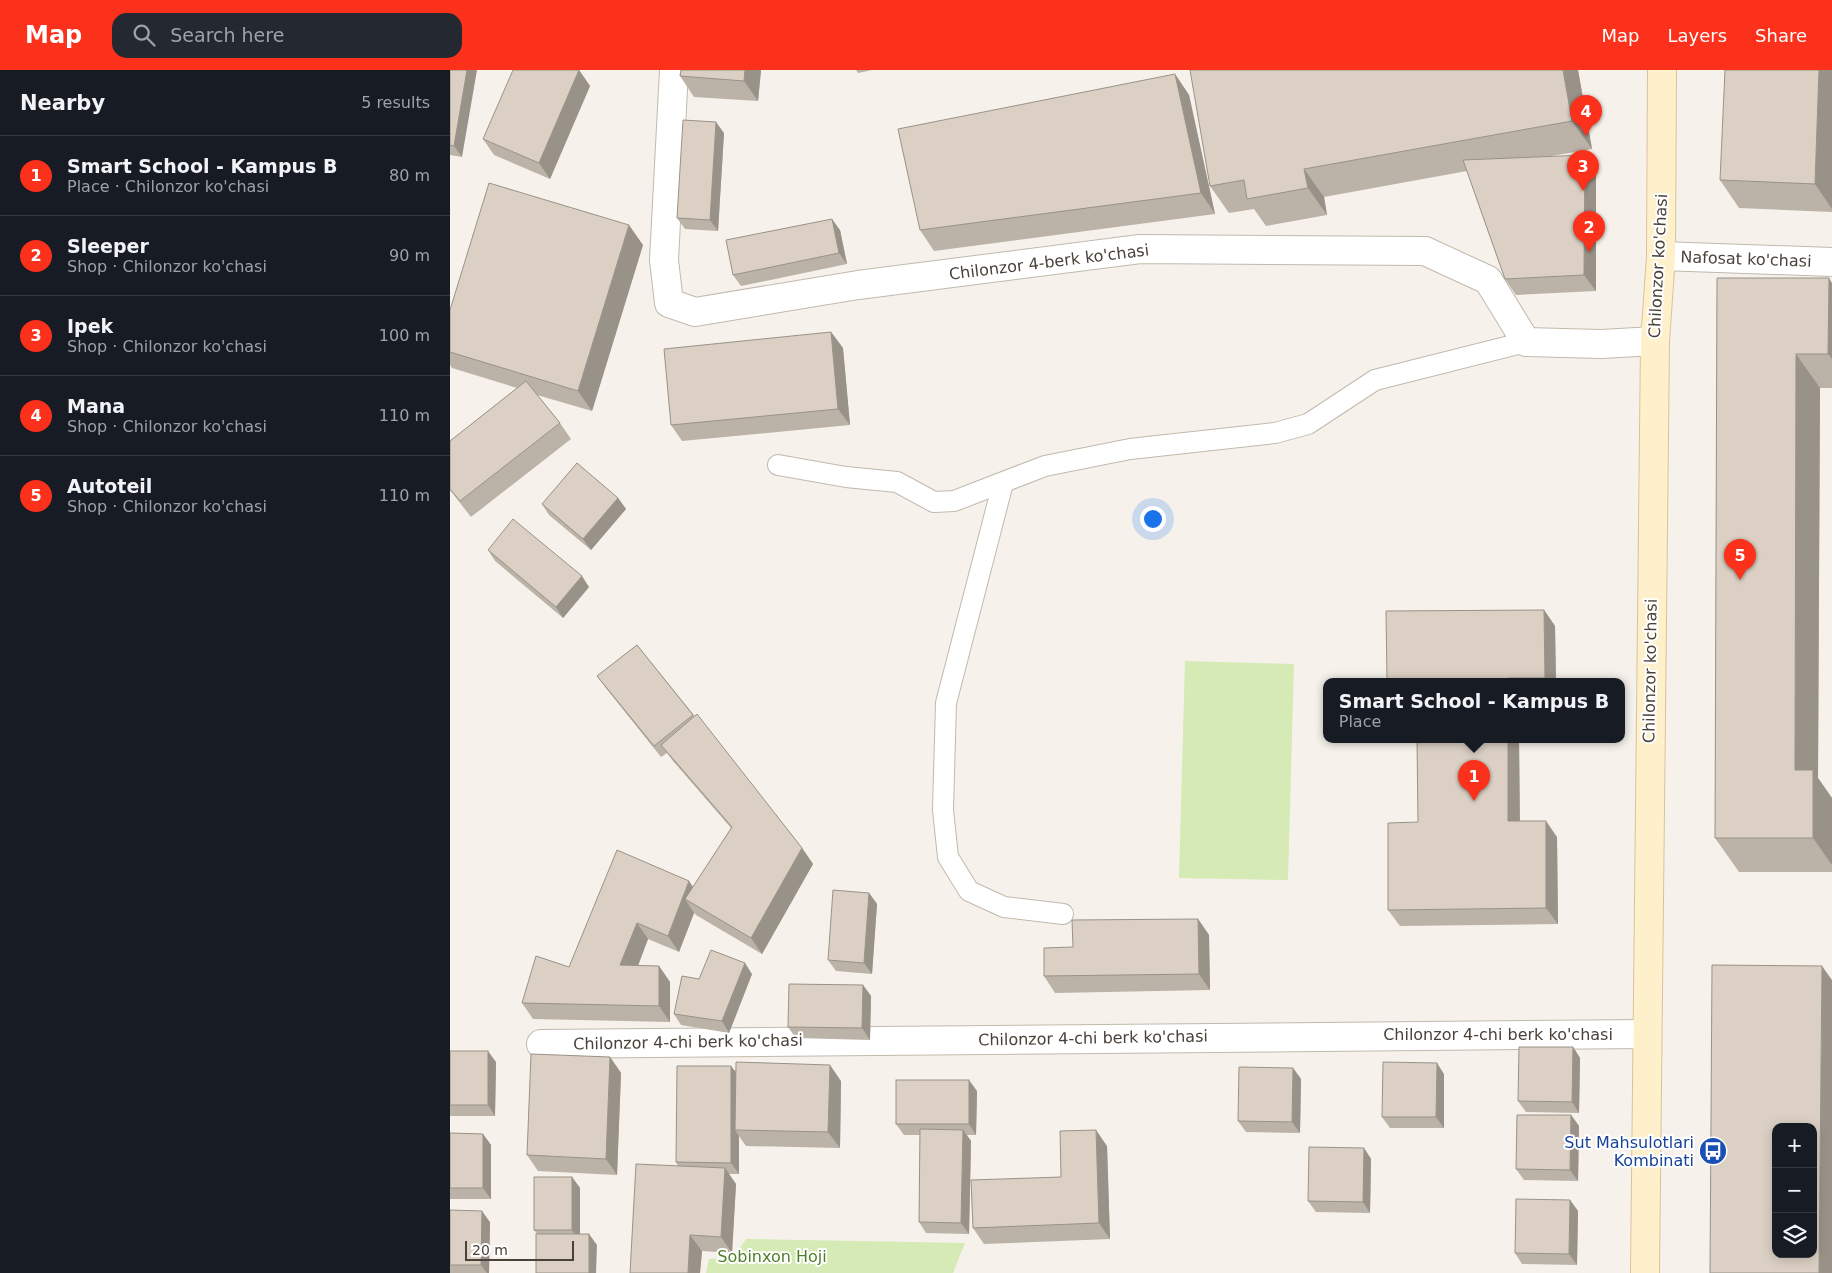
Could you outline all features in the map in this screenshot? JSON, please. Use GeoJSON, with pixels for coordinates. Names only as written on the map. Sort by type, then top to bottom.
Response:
{"type":"FeatureCollection","features":[{"type":"Feature","properties":{"kind":"main road","name":"Chilonzor ko'chasi"},"geometry":{"type":"LineString","coordinates":[[1645,1273],[1646,1034],[1655,341],[1661,256],[1662,70]]}},
{"type":"Feature","properties":{"kind":"street","name":"Chilonzor 4-berk ko'chasi"},"geometry":{"type":"LineString","coordinates":[[674,70],[664,260],[669,303],[695,312],[858,285],[1140,248],[1425,251],[1488,280],[1526,342]]}},
{"type":"Feature","properties":{"kind":"street","name":"Nafosat ko'chasi"},"geometry":{"type":"LineString","coordinates":[[1661,256],[1832,262]]}},
{"type":"Feature","properties":{"kind":"street"},"geometry":{"type":"LineString","coordinates":[[1526,342],[1601,344],[1655,341]]}},
{"type":"Feature","properties":{"kind":"street","name":"Chilonzor 4-chi berk ko'chasi"},"geometry":{"type":"LineString","coordinates":[[541,1044],[1646,1034]]}},
{"type":"Feature","properties":{"kind":"lane"},"geometry":{"type":"LineString","coordinates":[[778,465],[846,477],[897,482],[934,502],[954,501],[1044,466],[1130,449],[1275,432],[1308,424],[1375,380],[1526,342]]}},
{"type":"Feature","properties":{"kind":"lane"},"geometry":{"type":"LineString","coordinates":[[1003,483],[946,703],[943,810],[948,857],[970,891],[1004,907],[1063,914]]}},
{"type":"Feature","properties":{"kind":"green space"},"geometry":{"type":"Polygon","coordinates":[[[1185,661],[1294,664],[1288,880],[1179,878],[1185,661]]]}},
{"type":"Feature","properties":{"kind":"green space","name":"Sobinxon Hoji"},"geometry":{"type":"Polygon","coordinates":[[[746,1239],[965,1243],[953,1273],[706,1273],[709,1259],[734,1257],[746,1239]]]}},
{"type":"Feature","properties":{"kind":"building"},"geometry":{"type":"Polygon","coordinates":[[[450,70],[467,70],[454,146],[450,145],[450,70]]]}},
{"type":"Feature","properties":{"kind":"building"},"geometry":{"type":"Polygon","coordinates":[[[513,70],[579,70],[539,163],[483,139],[513,70]]]}},
{"type":"Feature","properties":{"kind":"building"},"geometry":{"type":"Polygon","coordinates":[[[681,70],[745,70],[744,81],[680,76],[681,70]]]}},
{"type":"Feature","properties":{"kind":"building"},"geometry":{"type":"Polygon","coordinates":[[[1190,70],[1563,70],[1572,121],[1304,169],[1308,188],[1247,199],[1244,180],[1210,186],[1190,70]]]}},
{"type":"Feature","properties":{"kind":"building"},"geometry":{"type":"Polygon","coordinates":[[[1725,70],[1819,70],[1815,184],[1720,180],[1725,70]]]}},
{"type":"Feature","properties":{"kind":"building"},"geometry":{"type":"Polygon","coordinates":[[[1175,74],[1201,193],[920,230],[898,129],[1175,74]]]}},
{"type":"Feature","properties":{"kind":"building"},"geometry":{"type":"Polygon","coordinates":[[[683,120],[716,122],[710,220],[677,218],[683,120]]]}},
{"type":"Feature","properties":{"kind":"building"},"geometry":{"type":"Polygon","coordinates":[[[1585,155],[1584,275],[1505,279],[1463,160],[1585,155]]]}},
{"type":"Feature","properties":{"kind":"building"},"geometry":{"type":"Polygon","coordinates":[[[489,183],[629,225],[578,391],[450,352],[450,310],[489,183]]]}},
{"type":"Feature","properties":{"kind":"building"},"geometry":{"type":"Polygon","coordinates":[[[832,219],[839,253],[733,275],[726,240],[832,219]]]}},
{"type":"Feature","properties":{"kind":"building"},"geometry":{"type":"Polygon","coordinates":[[[1717,278],[1829,278],[1828,354],[1796,354],[1795,770],[1813,770],[1813,838],[1715,838],[1717,278]]]}},
{"type":"Feature","properties":{"kind":"building"},"geometry":{"type":"Polygon","coordinates":[[[831,332],[838,409],[671,425],[664,349],[831,332]]]}},
{"type":"Feature","properties":{"kind":"building"},"geometry":{"type":"Polygon","coordinates":[[[526,381],[560,423],[460,501],[450,489],[450,441],[526,381]]]}},
{"type":"Feature","properties":{"kind":"building"},"geometry":{"type":"Polygon","coordinates":[[[577,463],[618,498],[583,539],[542,504],[577,463]]]}},
{"type":"Feature","properties":{"kind":"building"},"geometry":{"type":"Polygon","coordinates":[[[513,519],[582,576],[556,607],[488,550],[513,519]]]}},
{"type":"Feature","properties":{"kind":"building"},"geometry":{"type":"Polygon","coordinates":[[[1544,610],[1545,678],[1387,678],[1386,611],[1544,610]]]}},
{"type":"Feature","properties":{"kind":"building"},"geometry":{"type":"Polygon","coordinates":[[[637,645],[693,715],[654,746],[597,676],[637,645]]]}},
{"type":"Feature","properties":{"kind":"building"},"geometry":{"type":"Polygon","coordinates":[[[697,714],[802,848],[751,938],[685,899],[732,827],[661,745],[697,714]]]}},
{"type":"Feature","properties":{"kind":"building"},"geometry":{"type":"Polygon","coordinates":[[[1417,743],[1508,743],[1508,821],[1546,821],[1546,908],[1388,910],[1388,823],[1418,822],[1417,743]]]}},
{"type":"Feature","properties":{"kind":"building"},"geometry":{"type":"Polygon","coordinates":[[[617,850],[689,881],[668,936],[637,923],[620,965],[659,966],[659,1006],[522,1003],[536,956],[569,967],[617,850]]]}},
{"type":"Feature","properties":{"kind":"building"},"geometry":{"type":"Polygon","coordinates":[[[833,890],[869,893],[864,963],[828,960],[833,890]]]}},
{"type":"Feature","properties":{"kind":"building"},"geometry":{"type":"Polygon","coordinates":[[[1198,919],[1199,974],[1044,976],[1044,948],[1073,947],[1072,920],[1198,919]]]}},
{"type":"Feature","properties":{"kind":"building"},"geometry":{"type":"Polygon","coordinates":[[[711,950],[745,963],[722,1021],[674,1014],[682,976],[699,979],[711,950]]]}},
{"type":"Feature","properties":{"kind":"building"},"geometry":{"type":"Polygon","coordinates":[[[1712,965],[1822,966],[1819,1273],[1710,1273],[1712,965]]]}},
{"type":"Feature","properties":{"kind":"building"},"geometry":{"type":"Polygon","coordinates":[[[789,984],[863,985],[862,1028],[788,1027],[789,984]]]}},
{"type":"Feature","properties":{"kind":"building"},"geometry":{"type":"Polygon","coordinates":[[[1519,1047],[1573,1047],[1572,1102],[1518,1101],[1519,1047]]]}},
{"type":"Feature","properties":{"kind":"building"},"geometry":{"type":"Polygon","coordinates":[[[450,1051],[488,1051],[488,1105],[450,1105],[450,1051]]]}},
{"type":"Feature","properties":{"kind":"building"},"geometry":{"type":"Polygon","coordinates":[[[531,1054],[610,1057],[606,1159],[527,1155],[531,1054]]]}},
{"type":"Feature","properties":{"kind":"building"},"geometry":{"type":"Polygon","coordinates":[[[736,1062],[830,1065],[828,1132],[735,1130],[736,1062]]]}},
{"type":"Feature","properties":{"kind":"building"},"geometry":{"type":"Polygon","coordinates":[[[1383,1062],[1437,1063],[1436,1117],[1382,1117],[1383,1062]]]}},
{"type":"Feature","properties":{"kind":"building"},"geometry":{"type":"Polygon","coordinates":[[[677,1066],[731,1066],[731,1163],[676,1162],[677,1066]]]}},
{"type":"Feature","properties":{"kind":"building"},"geometry":{"type":"Polygon","coordinates":[[[1239,1067],[1293,1068],[1292,1122],[1238,1121],[1239,1067]]]}},
{"type":"Feature","properties":{"kind":"building"},"geometry":{"type":"Polygon","coordinates":[[[896,1080],[969,1080],[969,1124],[896,1124],[896,1080]]]}},
{"type":"Feature","properties":{"kind":"building"},"geometry":{"type":"Polygon","coordinates":[[[1517,1115],[1571,1115],[1570,1170],[1516,1169],[1517,1115]]]}},
{"type":"Feature","properties":{"kind":"building"},"geometry":{"type":"Polygon","coordinates":[[[920,1129],[963,1130],[961,1223],[919,1222],[920,1129]]]}},
{"type":"Feature","properties":{"kind":"building"},"geometry":{"type":"Polygon","coordinates":[[[1096,1130],[1099,1223],[973,1228],[971,1180],[1061,1177],[1060,1131],[1096,1130]]]}},
{"type":"Feature","properties":{"kind":"building"},"geometry":{"type":"Polygon","coordinates":[[[450,1133],[483,1134],[483,1188],[450,1188],[450,1133]]]}},
{"type":"Feature","properties":{"kind":"building"},"geometry":{"type":"Polygon","coordinates":[[[1309,1147],[1364,1148],[1363,1202],[1308,1201],[1309,1147]]]}},
{"type":"Feature","properties":{"kind":"building"},"geometry":{"type":"Polygon","coordinates":[[[636,1164],[725,1168],[721,1237],[690,1235],[688,1273],[630,1273],[636,1164]]]}},
{"type":"Feature","properties":{"kind":"building"},"geometry":{"type":"Polygon","coordinates":[[[534,1177],[572,1177],[572,1230],[534,1230],[534,1177]]]}},
{"type":"Feature","properties":{"kind":"building"},"geometry":{"type":"Polygon","coordinates":[[[1516,1199],[1570,1200],[1569,1254],[1515,1253],[1516,1199]]]}},
{"type":"Feature","properties":{"kind":"building"},"geometry":{"type":"Polygon","coordinates":[[[450,1210],[482,1211],[481,1265],[450,1265],[450,1210]]]}},
{"type":"Feature","properties":{"kind":"building"},"geometry":{"type":"Polygon","coordinates":[[[536,1234],[589,1234],[589,1273],[536,1273],[536,1234]]]}},
{"type":"Feature","properties":{"kind":"place","name":"Mana"},"geometry":{"type":"Point","coordinates":[1586,136]}},
{"type":"Feature","properties":{"kind":"place","name":"Ipek"},"geometry":{"type":"Point","coordinates":[1583,191]}},
{"type":"Feature","properties":{"kind":"place","name":"Sleeper"},"geometry":{"type":"Point","coordinates":[1589,252]}},
{"type":"Feature","properties":{"kind":"place","name":"Autoteil"},"geometry":{"type":"Point","coordinates":[1740,580]}},
{"type":"Feature","properties":{"kind":"place","name":"Smart School - Kampus B"},"geometry":{"type":"Point","coordinates":[1474,801]}},
{"type":"Feature","properties":{"kind":"place","name":"Sut Mahsulotlari Kombinati"},"geometry":{"type":"Point","coordinates":[1713,1151]}}]}
